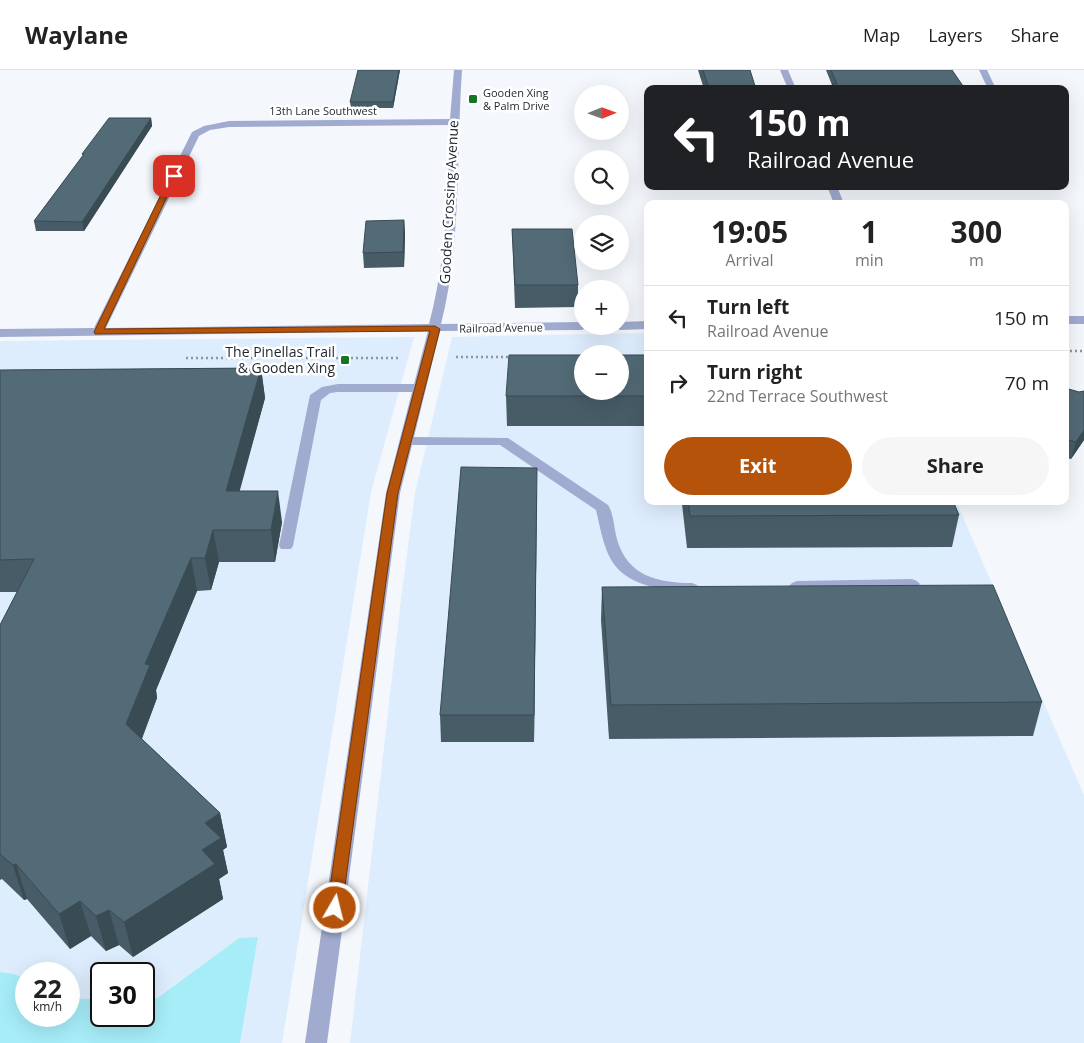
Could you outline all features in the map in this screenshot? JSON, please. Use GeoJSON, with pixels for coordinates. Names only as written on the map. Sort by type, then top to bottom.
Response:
{"type":"FeatureCollection","features":[{"type":"Feature","properties":{"kind":"street","name":"Gooden Crossing Avenue"},"geometry":{"type":"LineString","coordinates":[[316,1043],[393,493],[444,290],[454,169],[454,122],[458,70]]}},
{"type":"Feature","properties":{"kind":"street"},"geometry":{"type":"LineString","coordinates":[[784,70],[790,85]]}},
{"type":"Feature","properties":{"kind":"street"},"geometry":{"type":"LineString","coordinates":[[982,70],[990,85]]}},
{"type":"Feature","properties":{"kind":"street","name":"13th Lane Southwest"},"geometry":{"type":"LineString","coordinates":[[98,332],[195,134],[207,128],[229,124],[454,122]]}},
{"type":"Feature","properties":{"kind":"street"},"geometry":{"type":"LineString","coordinates":[[1069,320],[1084,320]]}},
{"type":"Feature","properties":{"kind":"street"},"geometry":{"type":"LineString","coordinates":[[629,326],[644,325]]}},
{"type":"Feature","properties":{"kind":"street","name":"Railroad Avenue"},"geometry":{"type":"LineString","coordinates":[[0,333],[574,326]]}},
{"type":"Feature","properties":{"kind":"street"},"geometry":{"type":"LineString","coordinates":[[286,546],[315,398],[326,390],[338,388],[420,388]]}},
{"type":"Feature","properties":{"kind":"street"},"geometry":{"type":"LineString","coordinates":[[406,441],[503,441],[603,508],[616,559],[631,573],[653,584],[683,588],[703,588]]}},
{"type":"Feature","properties":{"kind":"street"},"geometry":{"type":"LineString","coordinates":[[783,587],[912,584]]}},
{"type":"Feature","properties":{"kind":"path"},"geometry":{"type":"LineString","coordinates":[[1069,351],[1084,351]]}},
{"type":"Feature","properties":{"kind":"path"},"geometry":{"type":"LineString","coordinates":[[179,358],[515,356]]}},
{"type":"Feature","properties":{"kind":"shaded area"},"geometry":{"type":"Polygon","coordinates":[[[629,333],[644,333],[644,505],[958,505],[1084,795],[1084,1043],[350,1043],[415,493],[452,337],[629,335],[629,333]]]}},
{"type":"Feature","properties":{"kind":"shaded area"},"geometry":{"type":"Polygon","coordinates":[[[414,337],[371,492],[282,1043],[240,1043],[258,937],[239,938],[156,998],[155,962],[90,962],[90,999],[80,1000],[80,962],[15,962],[15,974],[0,972],[0,341],[414,337]]]}},
{"type":"Feature","properties":{"kind":"water"},"geometry":{"type":"Polygon","coordinates":[[[258,937],[240,1043],[0,1043],[0,972],[15,974],[15,1027],[80,1027],[80,999],[90,999],[90,1027],[155,1027],[155,998],[239,938],[258,937]]]}},
{"type":"Feature","properties":{"kind":"building"},"geometry":{"type":"Polygon","coordinates":[[[358,70],[399,70],[393,102],[350,102],[358,70]]]}},
{"type":"Feature","properties":{"kind":"building"},"geometry":{"type":"Polygon","coordinates":[[[703,70],[750,70],[755,85],[708,85],[703,70]]]}},
{"type":"Feature","properties":{"kind":"building"},"geometry":{"type":"Polygon","coordinates":[[[831,70],[952,70],[962,85],[832,84],[837,84],[831,70]]]}},
{"type":"Feature","properties":{"kind":"building"},"geometry":{"type":"Polygon","coordinates":[[[109,118],[151,118],[82,222],[34,221],[84,154],[82,154],[109,118]]]}},
{"type":"Feature","properties":{"kind":"building"},"geometry":{"type":"Polygon","coordinates":[[[404,220],[403,252],[363,253],[366,221],[404,220]]]}},
{"type":"Feature","properties":{"kind":"building"},"geometry":{"type":"Polygon","coordinates":[[[512,229],[572,229],[574,270],[576,270],[577,280],[574,280],[574,285],[515,285],[512,229]]]}},
{"type":"Feature","properties":{"kind":"building"},"geometry":{"type":"Polygon","coordinates":[[[509,355],[574,355],[574,396],[506,396],[509,355]]]}},
{"type":"Feature","properties":{"kind":"building"},"geometry":{"type":"Polygon","coordinates":[[[629,355],[644,355],[644,396],[629,396],[629,355]]]}},
{"type":"Feature","properties":{"kind":"building"},"geometry":{"type":"Polygon","coordinates":[[[261,368],[226,491],[278,491],[271,530],[213,530],[205,558],[191,558],[145,664],[150,665],[126,724],[220,813],[205,823],[221,838],[202,850],[215,864],[124,922],[109,910],[96,916],[80,901],[59,914],[16,864],[13,865],[0,854],[0,625],[34,559],[0,560],[0,370],[261,368]]]}},
{"type":"Feature","properties":{"kind":"building"},"geometry":{"type":"Polygon","coordinates":[[[1069,389],[1079,392],[1084,391],[1084,430],[1076,442],[1069,440],[1069,389]]]}},
{"type":"Feature","properties":{"kind":"building"},"geometry":{"type":"Polygon","coordinates":[[[461,467],[537,468],[534,715],[440,715],[461,467]]]}},
{"type":"Feature","properties":{"kind":"building"},"geometry":{"type":"Polygon","coordinates":[[[689,505],[955,505],[959,515],[690,516],[689,505]]]}},
{"type":"Feature","properties":{"kind":"building"},"geometry":{"type":"Polygon","coordinates":[[[993,585],[1042,702],[611,705],[602,587],[993,585]]]}},
{"type":"Feature","properties":{"kind":"place","name":"Gooden Xing & Palm Drive"},"geometry":{"type":"Point","coordinates":[473,99]}},
{"type":"Feature","properties":{"kind":"place","name":"The Pinellas Trail & Gooden Xing"},"geometry":{"type":"Point","coordinates":[345,360]}},
{"type":"Feature","properties":{"kind":"route"},"geometry":{"type":"LineString","coordinates":[[174,176],[98,332],[435,329],[393,493],[335,908]]}}]}
